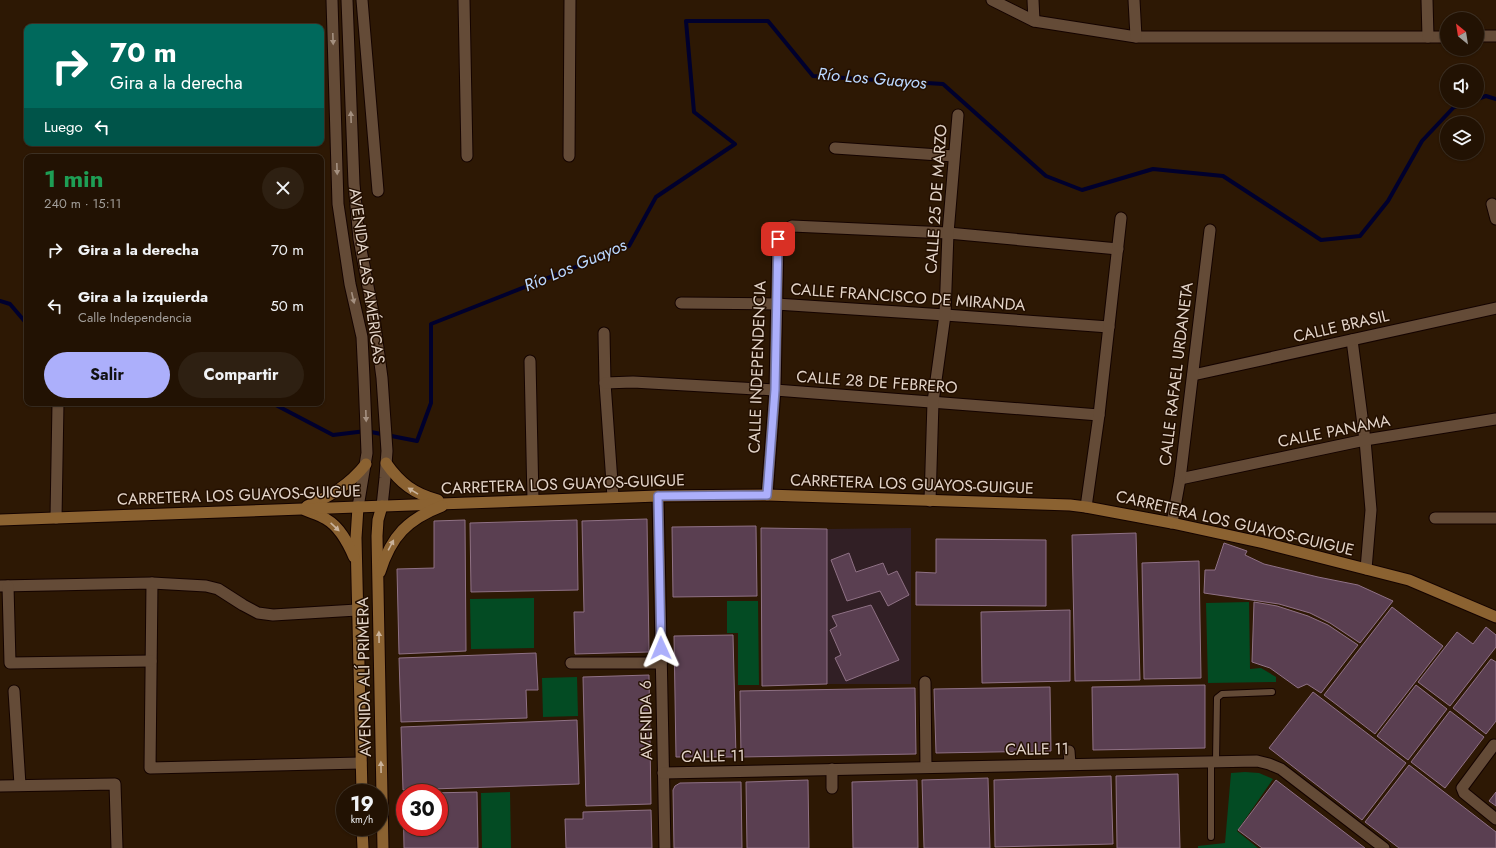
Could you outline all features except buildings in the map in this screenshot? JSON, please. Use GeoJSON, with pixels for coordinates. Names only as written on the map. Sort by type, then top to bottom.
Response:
{"type":"FeatureCollection","features":[{"type":"Feature","properties":{"kind":"main road"},"geometry":{"type":"LineString","coordinates":[[386,463],[409,488],[421,496],[450,503]]}},
{"type":"Feature","properties":{"kind":"main road"},"geometry":{"type":"LineString","coordinates":[[301,509],[335,493],[359,473],[366,464]]}},
{"type":"Feature","properties":{"kind":"main road","name":"CARRETERA LOS GUAYOS-GUIGUE"},"geometry":{"type":"LineString","coordinates":[[0,520],[658,496],[767,495],[1070,505],[1172,523],[1264,542],[1409,580],[1496,617]]}},
{"type":"Feature","properties":{"kind":"main road"},"geometry":{"type":"LineString","coordinates":[[378,582],[380,570],[392,541],[403,528],[417,517],[450,503]]}},
{"type":"Feature","properties":{"kind":"main road","name":"AVENIDA ALÍ PRIMERA"},"geometry":{"type":"LineString","coordinates":[[382,506],[378,520],[377,536],[383,848]]}},
{"type":"Feature","properties":{"kind":"main road","name":"AVENIDA ALÍ PRIMERA"},"geometry":{"type":"LineString","coordinates":[[358,507],[356,570],[362,784]]}},
{"type":"Feature","properties":{"kind":"main road"},"geometry":{"type":"LineString","coordinates":[[301,509],[326,519],[339,530],[349,545],[355,561],[356,570]]}},
{"type":"Feature","properties":{"kind":"main road"},"geometry":{"type":"LineString","coordinates":[[362,836],[363,848]]}},
{"type":"Feature","properties":{"kind":"street","name":"AVENIDA LAS AMÉRICAS"},"geometry":{"type":"LineString","coordinates":[[332,0],[338,204],[350,284],[362,337],[368,453],[358,507]]}},
{"type":"Feature","properties":{"kind":"street","name":"AVENIDA LAS AMÉRICAS"},"geometry":{"type":"LineString","coordinates":[[347,0],[354,192],[359,239],[374,318],[382,378],[386,451],[382,506]]}},
{"type":"Feature","properties":{"kind":"street"},"geometry":{"type":"LineString","coordinates":[[362,0],[378,191]]}},
{"type":"Feature","properties":{"kind":"street"},"geometry":{"type":"LineString","coordinates":[[464,0],[467,156]]}},
{"type":"Feature","properties":{"kind":"street"},"geometry":{"type":"LineString","coordinates":[[569,156],[570,0]]}},
{"type":"Feature","properties":{"kind":"street"},"geometry":{"type":"LineString","coordinates":[[992,0],[1034,21],[1136,38],[1440,37]]}},
{"type":"Feature","properties":{"kind":"street"},"geometry":{"type":"LineString","coordinates":[[1033,0],[1034,21]]}},
{"type":"Feature","properties":{"kind":"street"},"geometry":{"type":"LineString","coordinates":[[1134,0],[1136,38]]}},
{"type":"Feature","properties":{"kind":"street"},"geometry":{"type":"LineString","coordinates":[[1427,0],[1428,37]]}},
{"type":"Feature","properties":{"kind":"street"},"geometry":{"type":"LineString","coordinates":[[1484,36],[1496,36]]}},
{"type":"Feature","properties":{"kind":"street","name":"CALLE 25 DE MARZO"},"geometry":{"type":"LineString","coordinates":[[930,501],[933,402],[945,315],[948,233],[958,115]]}},
{"type":"Feature","properties":{"kind":"street"},"geometry":{"type":"LineString","coordinates":[[835,148],[954,156]]}},
{"type":"Feature","properties":{"kind":"street"},"geometry":{"type":"LineString","coordinates":[[1492,204],[1496,219]]}},
{"type":"Feature","properties":{"kind":"street"},"geometry":{"type":"LineString","coordinates":[[1086,507],[1099,415],[1122,218]]}},
{"type":"Feature","properties":{"kind":"street","name":"CALLE INDEPENDENCIA"},"geometry":{"type":"LineString","coordinates":[[767,495],[775,390],[778,239],[784,231],[792,226],[948,233]]}},
{"type":"Feature","properties":{"kind":"street","name":"CALLE RAFAEL URDANETA"},"geometry":{"type":"LineString","coordinates":[[1172,523],[1180,479],[1210,230]]}},
{"type":"Feature","properties":{"kind":"street"},"geometry":{"type":"LineString","coordinates":[[948,233],[1118,249]]}},
{"type":"Feature","properties":{"kind":"street","name":"CALLE FRANCISCO DE MIRANDA"},"geometry":{"type":"LineString","coordinates":[[681,303],[776,304],[1109,327]]}},
{"type":"Feature","properties":{"kind":"street","name":"CALLE BRASIL"},"geometry":{"type":"LineString","coordinates":[[1193,375],[1496,308]]}},
{"type":"Feature","properties":{"kind":"street"},"geometry":{"type":"LineString","coordinates":[[604,333],[605,383],[613,497]]}},
{"type":"Feature","properties":{"kind":"street"},"geometry":{"type":"LineString","coordinates":[[1352,340],[1365,440],[1371,510],[1366,569]]}},
{"type":"Feature","properties":{"kind":"street"},"geometry":{"type":"LineString","coordinates":[[530,360],[533,500]]}},
{"type":"Feature","properties":{"kind":"street","name":"CALLE 28 DE FEBRERO"},"geometry":{"type":"LineString","coordinates":[[605,383],[633,382],[775,390],[1099,415]]}},
{"type":"Feature","properties":{"kind":"street"},"geometry":{"type":"LineString","coordinates":[[56,518],[58,406]]}},
{"type":"Feature","properties":{"kind":"street","name":"CALLE PANAMA"},"geometry":{"type":"LineString","coordinates":[[1180,479],[1365,440],[1496,419]]}},
{"type":"Feature","properties":{"kind":"street","name":"AVENIDA 6"},"geometry":{"type":"LineString","coordinates":[[658,496],[665,618],[661,663],[665,848]]}},
{"type":"Feature","properties":{"kind":"street"},"geometry":{"type":"LineString","coordinates":[[1435,518],[1496,518]]}},
{"type":"Feature","properties":{"kind":"street"},"geometry":{"type":"LineString","coordinates":[[151,662],[10,663],[4,586],[152,583],[206,586],[218,589],[243,606],[258,613],[272,615],[358,610]]}},
{"type":"Feature","properties":{"kind":"street"},"geometry":{"type":"LineString","coordinates":[[152,583],[150,768],[361,763]]}},
{"type":"Feature","properties":{"kind":"street"},"geometry":{"type":"LineString","coordinates":[[571,663],[661,663]]}},
{"type":"Feature","properties":{"kind":"street"},"geometry":{"type":"LineString","coordinates":[[925,682],[926,767]]}},
{"type":"Feature","properties":{"kind":"street"},"geometry":{"type":"LineString","coordinates":[[14,691],[20,785]]}},
{"type":"Feature","properties":{"kind":"street"},"geometry":{"type":"LineString","coordinates":[[1494,745],[1462,790],[1464,794],[1496,819]]}},
{"type":"Feature","properties":{"kind":"street"},"geometry":{"type":"LineString","coordinates":[[1069,751],[1070,764]]}},
{"type":"Feature","properties":{"kind":"street","name":"CALLE 11"},"geometry":{"type":"LineString","coordinates":[[663,773],[1257,761],[1281,769],[1384,848]]}},
{"type":"Feature","properties":{"kind":"street"},"geometry":{"type":"LineString","coordinates":[[832,769],[832,788]]}},
{"type":"Feature","properties":{"kind":"street"},"geometry":{"type":"LineString","coordinates":[[0,786],[115,784],[117,848]]}},
{"type":"Feature","properties":{"kind":"lane"},"geometry":{"type":"LineString","coordinates":[[1211,837],[1213,761],[1217,698],[1222,694],[1272,692]]}},
{"type":"Feature","properties":{"kind":"shaded area"},"geometry":{"type":"Polygon","coordinates":[[[911,528],[911,684],[827,684],[827,529],[911,528]]]}},
{"type":"Feature","properties":{"kind":"green space"},"geometry":{"type":"Polygon","coordinates":[[[534,598],[534,648],[471,649],[470,599],[534,598]]]}},
{"type":"Feature","properties":{"kind":"green space"},"geometry":{"type":"Polygon","coordinates":[[[727,601],[758,601],[759,685],[738,685],[738,633],[727,633],[727,601]]]}},
{"type":"Feature","properties":{"kind":"green space"},"geometry":{"type":"Polygon","coordinates":[[[1249,602],[1250,669],[1261,668],[1276,677],[1276,682],[1208,683],[1206,603],[1249,602]]]}},
{"type":"Feature","properties":{"kind":"green space"},"geometry":{"type":"Polygon","coordinates":[[[577,677],[578,716],[543,717],[542,678],[577,677]]]}},
{"type":"Feature","properties":{"kind":"green space"},"geometry":{"type":"Polygon","coordinates":[[[1231,773],[1259,773],[1273,779],[1237,831],[1258,848],[1198,848],[1198,846],[1225,843],[1231,773]]]}},
{"type":"Feature","properties":{"kind":"green space"},"geometry":{"type":"Polygon","coordinates":[[[510,792],[511,848],[482,848],[481,793],[510,792]]]}},
{"type":"Feature","properties":{"kind":"waterway","name":"Río Los Guayos"},"geometry":{"type":"LineString","coordinates":[[278,406],[333,435],[366,431],[417,441],[431,403],[431,324],[629,246],[656,197],[735,144],[694,112],[686,21],[768,21],[813,76],[943,84],[1046,176],[1082,190],[1153,169],[1223,176],[1321,240],[1360,236],[1388,201],[1422,141],[1453,108]]}},
{"type":"Feature","properties":{"kind":"waterway","name":"Río Los Guayos"},"geometry":{"type":"LineString","coordinates":[[1484,97],[1496,99]]}},
{"type":"Feature","properties":{"kind":"waterway","name":"Río Los Guayos"},"geometry":{"type":"LineString","coordinates":[[0,301],[10,304],[24,320]]}},
{"type":"Feature","properties":{"kind":"route"},"geometry":{"type":"LineString","coordinates":[[661,648],[658,496],[767,495],[775,390],[778,239]]}}]}
